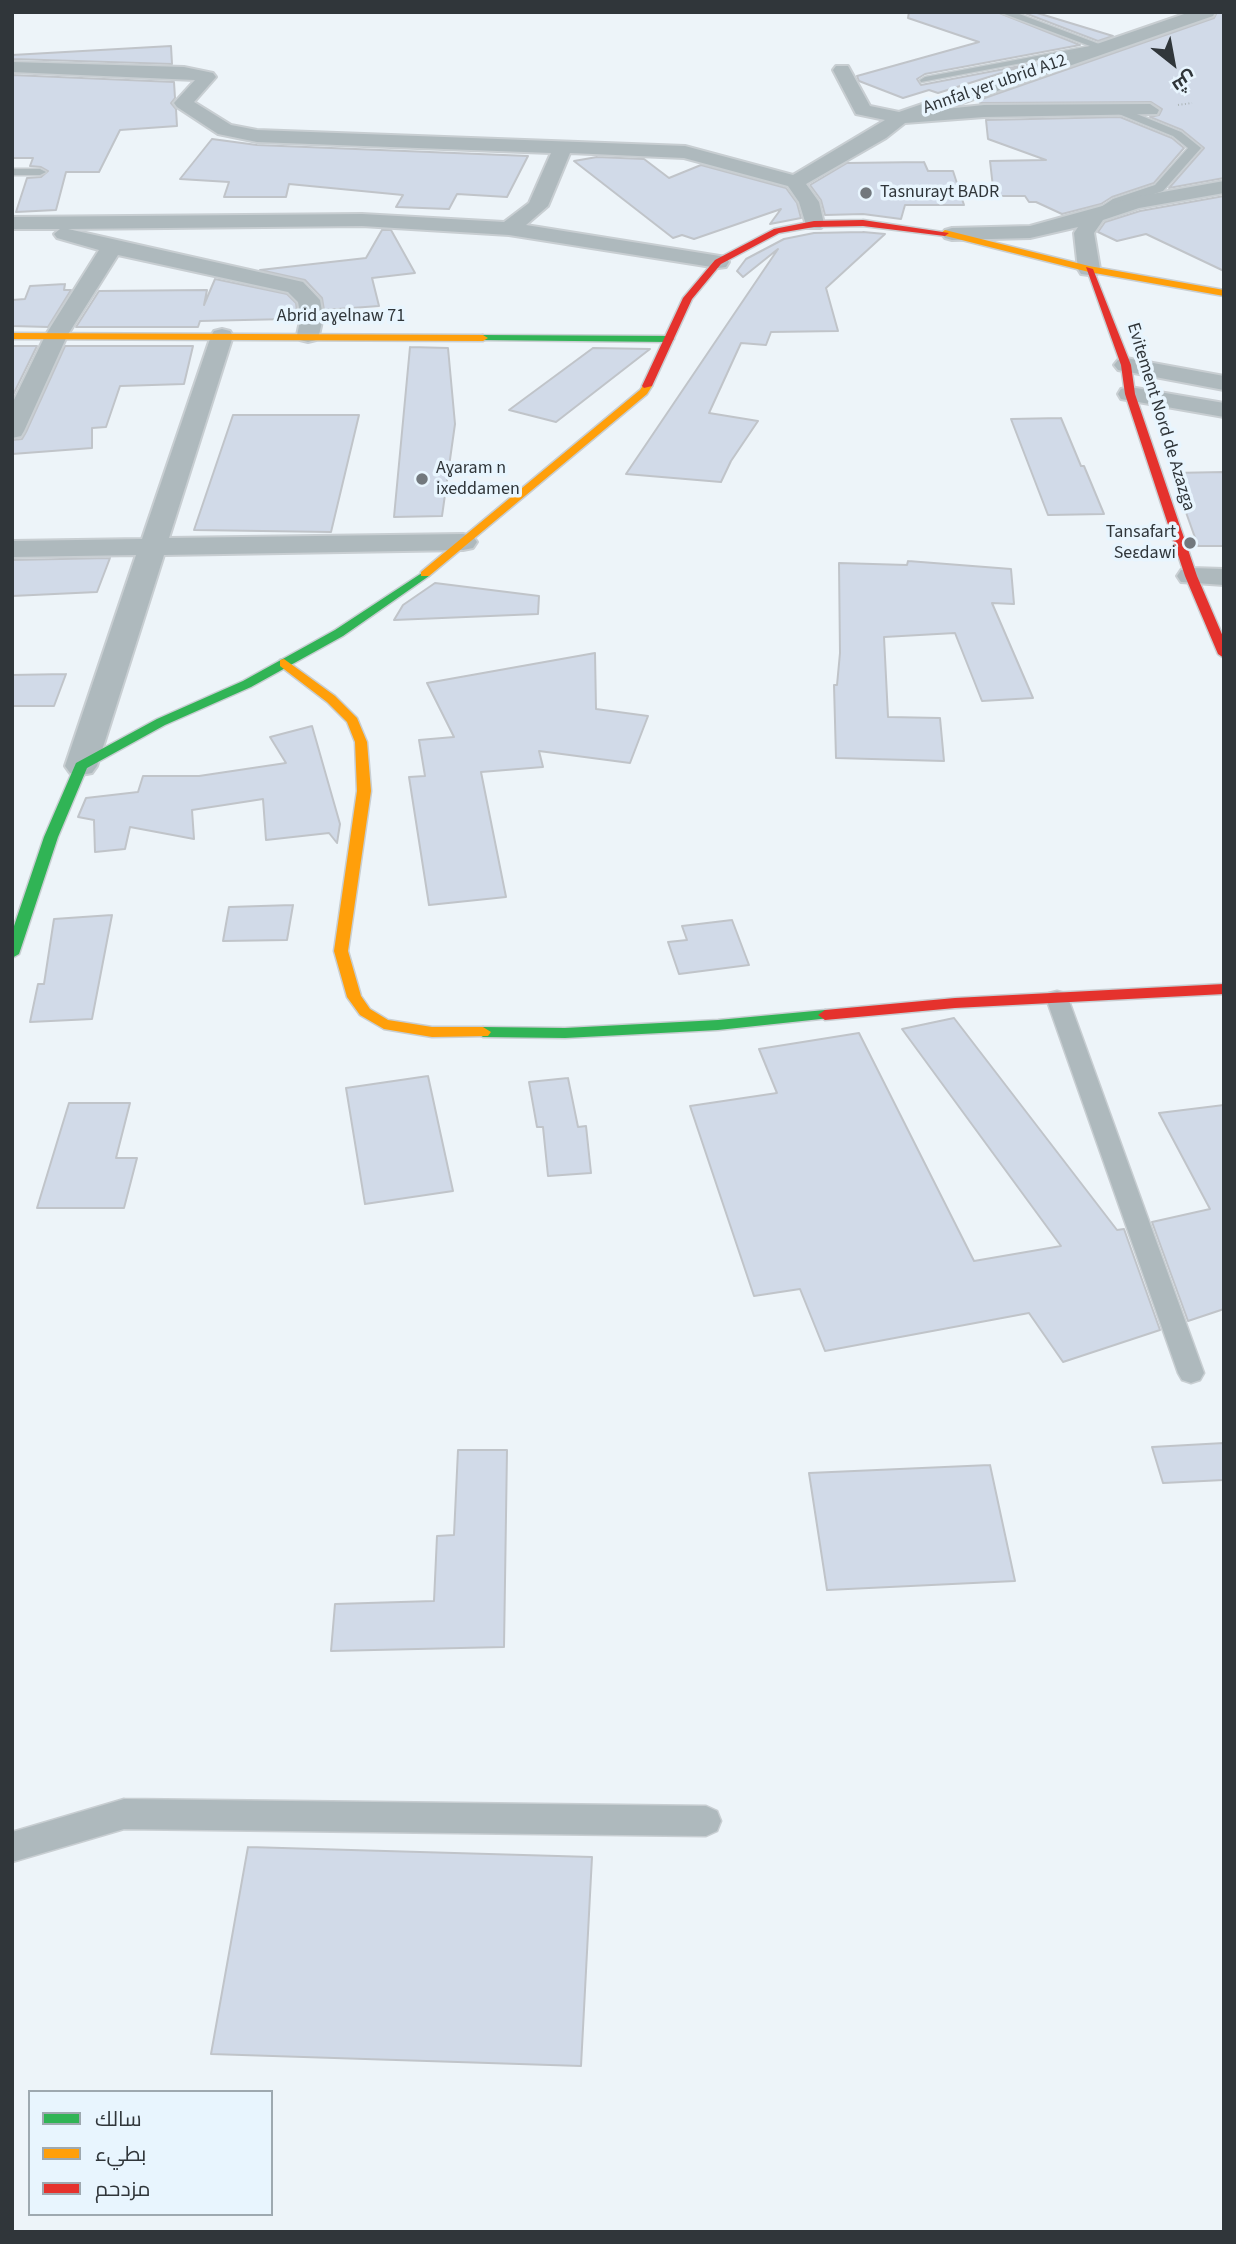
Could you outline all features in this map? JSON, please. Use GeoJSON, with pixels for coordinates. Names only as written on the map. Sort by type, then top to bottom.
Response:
{"type":"FeatureCollection","features":[{"type":"Feature","properties":{"kind":"main road"},"geometry":{"type":"LineString","coordinates":[[12,954],[51,837],[82,766],[161,722],[247,684],[340,633],[441,563],[643,392],[688,298],[718,262],[777,231],[814,224],[863,223],[952,234],[1089,269],[1224,293]]}},
{"type":"Feature","properties":{"kind":"main road","name":"Evitement Nord de Azazga"},"geometry":{"type":"LineString","coordinates":[[1089,269],[1126,365],[1130,394],[1191,576],[1224,654]]}},
{"type":"Feature","properties":{"kind":"main road","name":"Abrid aɣelnaw 71"},"geometry":{"type":"LineString","coordinates":[[12,336],[308,335],[669,339]]}},
{"type":"Feature","properties":{"kind":"main road"},"geometry":{"type":"LineString","coordinates":[[284,663],[331,699],[353,720],[361,742],[364,791],[341,951],[354,998],[365,1012],[384,1024],[432,1032],[565,1033],[718,1026],[955,1003],[1224,989]]}},
{"type":"Feature","properties":{"kind":"street","name":"Annfal ɣer ubrid A12"},"geometry":{"type":"LineString","coordinates":[[795,183],[879,134],[900,118],[1206,12]]}},
{"type":"Feature","properties":{"kind":"street"},"geometry":{"type":"LineString","coordinates":[[12,67],[184,72],[207,77],[183,103],[225,130],[237,133],[304,139],[685,152],[795,183],[809,202],[814,224]]}},
{"type":"Feature","properties":{"kind":"street"},"geometry":{"type":"LineString","coordinates":[[842,70],[863,110],[900,118],[984,111],[1150,110]]}},
{"type":"Feature","properties":{"kind":"street"},"geometry":{"type":"LineString","coordinates":[[509,229],[538,206],[563,148]]}},
{"type":"Feature","properties":{"kind":"street"},"geometry":{"type":"LineString","coordinates":[[952,234],[1030,232],[1096,216],[1135,203],[1224,187]]}},
{"type":"Feature","properties":{"kind":"street"},"geometry":{"type":"LineString","coordinates":[[1089,269],[1084,233],[1096,216]]}},
{"type":"Feature","properties":{"kind":"street"},"geometry":{"type":"LineString","coordinates":[[20,223],[362,220],[509,229],[718,262]]}},
{"type":"Feature","properties":{"kind":"street"},"geometry":{"type":"LineString","coordinates":[[20,223],[111,247],[295,288],[309,300],[312,317],[308,335]]}},
{"type":"Feature","properties":{"kind":"street"},"geometry":{"type":"LineString","coordinates":[[12,431],[56,336],[111,247]]}},
{"type":"Feature","properties":{"kind":"street"},"geometry":{"type":"LineString","coordinates":[[82,766],[95,732],[150,548],[222,337]]}},
{"type":"Feature","properties":{"kind":"street"},"geometry":{"type":"LineString","coordinates":[[1126,365],[1224,383]]}},
{"type":"Feature","properties":{"kind":"street"},"geometry":{"type":"LineString","coordinates":[[1130,394],[1224,410]]}},
{"type":"Feature","properties":{"kind":"street"},"geometry":{"type":"LineString","coordinates":[[12,549],[463,542]]}},
{"type":"Feature","properties":{"kind":"street"},"geometry":{"type":"LineString","coordinates":[[1191,576],[1224,577]]}},
{"type":"Feature","properties":{"kind":"lane"},"geometry":{"type":"LineString","coordinates":[[1004,12],[1102,47]]}},
{"type":"Feature","properties":{"kind":"lane"},"geometry":{"type":"LineString","coordinates":[[925,80],[1102,47]]}},
{"type":"Feature","properties":{"kind":"lane"},"geometry":{"type":"LineString","coordinates":[[1096,216],[1117,202],[1159,188],[1195,148],[1177,134],[1118,110]]}},
{"type":"Feature","properties":{"kind":"lane"},"geometry":{"type":"LineString","coordinates":[[12,172],[40,172]]}},
{"type":"Feature","properties":{"kind":"lane"},"geometry":{"type":"LineString","coordinates":[[1057,998],[1191,1373]]}},
{"type":"Feature","properties":{"kind":"lane"},"geometry":{"type":"LineString","coordinates":[[12,1847],[124,1814],[706,1821]]}},
{"type":"Feature","properties":{"kind":"building"},"geometry":{"type":"Polygon","coordinates":[[[909,12],[997,12],[1080,45],[925,74],[917,79],[921,85],[1030,64],[938,93],[929,90],[903,98],[859,81],[857,76],[979,42],[908,18],[909,12]]]}},
{"type":"Feature","properties":{"kind":"building"},"geometry":{"type":"Polygon","coordinates":[[[1022,12],[1034,12],[1113,36],[1098,41],[1022,12]]]}},
{"type":"Feature","properties":{"kind":"building"},"geometry":{"type":"Polygon","coordinates":[[[1217,12],[1224,12],[1224,178],[1169,188],[1204,148],[1182,130],[1150,117],[1159,115],[1162,109],[1151,102],[980,103],[979,100],[1214,18],[1217,12]]]}},
{"type":"Feature","properties":{"kind":"building"},"geometry":{"type":"Polygon","coordinates":[[[171,46],[172,64],[12,59],[12,55],[171,46]]]}},
{"type":"Feature","properties":{"kind":"building"},"geometry":{"type":"Polygon","coordinates":[[[12,75],[174,82],[175,98],[171,103],[176,109],[177,126],[120,130],[99,172],[66,172],[56,210],[16,212],[27,178],[41,177],[48,171],[30,166],[33,158],[12,158],[12,75]]]}},
{"type":"Feature","properties":{"kind":"building"},"geometry":{"type":"Polygon","coordinates":[[[1120,117],[1172,138],[1184,148],[1154,183],[1112,197],[1101,204],[1062,214],[1036,202],[1029,202],[1025,196],[994,196],[990,161],[1046,160],[988,139],[986,120],[1120,117]]]}},
{"type":"Feature","properties":{"kind":"building"},"geometry":{"type":"Polygon","coordinates":[[[212,139],[257,145],[528,156],[507,197],[457,194],[449,209],[396,207],[403,195],[289,184],[286,197],[224,197],[229,182],[180,179],[212,139]]]}},
{"type":"Feature","properties":{"kind":"building"},"geometry":{"type":"Polygon","coordinates":[[[597,157],[644,159],[669,178],[701,165],[786,188],[797,203],[801,218],[770,224],[781,209],[694,239],[682,235],[673,238],[574,161],[597,157]]]}},
{"type":"Feature","properties":{"kind":"building"},"geometry":{"type":"Polygon","coordinates":[[[924,162],[928,171],[953,171],[964,205],[905,205],[901,219],[863,214],[825,215],[821,200],[810,185],[847,163],[924,162]]]}},
{"type":"Feature","properties":{"kind":"building"},"geometry":{"type":"Polygon","coordinates":[[[1224,196],[1224,271],[1146,234],[1117,241],[1098,232],[1105,222],[1140,211],[1224,196]]]}},
{"type":"Feature","properties":{"kind":"building"},"geometry":{"type":"Polygon","coordinates":[[[382,230],[391,230],[415,273],[372,278],[379,306],[324,310],[322,298],[305,280],[260,270],[366,258],[382,230]]]}},
{"type":"Feature","properties":{"kind":"building"},"geometry":{"type":"Polygon","coordinates":[[[814,233],[885,234],[826,288],[838,331],[771,332],[766,345],[741,343],[709,413],[758,421],[731,461],[721,482],[626,474],[778,249],[743,277],[737,271],[746,259],[784,239],[814,233]]]}},
{"type":"Feature","properties":{"kind":"building"},"geometry":{"type":"Polygon","coordinates":[[[215,279],[287,294],[296,303],[297,312],[289,313],[288,319],[200,321],[198,327],[76,327],[99,291],[207,290],[204,305],[215,279]]]}},
{"type":"Feature","properties":{"kind":"building"},"geometry":{"type":"Polygon","coordinates":[[[65,284],[64,290],[71,290],[48,327],[12,326],[12,300],[25,299],[30,286],[65,284]]]}},
{"type":"Feature","properties":{"kind":"building"},"geometry":{"type":"Polygon","coordinates":[[[12,346],[37,346],[12,397],[12,346]]]}},
{"type":"Feature","properties":{"kind":"building"},"geometry":{"type":"Polygon","coordinates":[[[65,346],[193,346],[184,384],[120,386],[106,427],[92,428],[92,448],[12,454],[12,440],[22,439],[26,432],[65,346]]]}},
{"type":"Feature","properties":{"kind":"building"},"geometry":{"type":"Polygon","coordinates":[[[410,347],[448,348],[455,424],[442,516],[394,517],[410,347]]]}},
{"type":"Feature","properties":{"kind":"building"},"geometry":{"type":"Polygon","coordinates":[[[593,348],[650,349],[556,422],[509,410],[593,348]]]}},
{"type":"Feature","properties":{"kind":"building"},"geometry":{"type":"Polygon","coordinates":[[[233,415],[359,415],[331,532],[194,530],[233,415]]]}},
{"type":"Feature","properties":{"kind":"building"},"geometry":{"type":"Polygon","coordinates":[[[1061,418],[1104,514],[1048,515],[1011,419],[1061,418]]]}},
{"type":"Feature","properties":{"kind":"building"},"geometry":{"type":"Polygon","coordinates":[[[1224,472],[1224,546],[1198,546],[1172,473],[1224,472]]]}},
{"type":"Feature","properties":{"kind":"building"},"geometry":{"type":"Polygon","coordinates":[[[110,558],[97,592],[12,596],[12,560],[110,558]]]}},
{"type":"Feature","properties":{"kind":"building"},"geometry":{"type":"Polygon","coordinates":[[[908,561],[1011,569],[1014,604],[992,603],[1033,698],[982,701],[955,633],[884,637],[888,717],[940,718],[944,761],[836,758],[834,685],[837,685],[840,653],[839,563],[907,565],[908,561]]]}},
{"type":"Feature","properties":{"kind":"building"},"geometry":{"type":"Polygon","coordinates":[[[435,583],[539,596],[538,614],[394,620],[403,605],[435,583]]]}},
{"type":"Feature","properties":{"kind":"building"},"geometry":{"type":"Polygon","coordinates":[[[595,653],[596,709],[648,716],[630,763],[539,751],[543,767],[481,772],[506,897],[429,905],[409,777],[425,776],[419,740],[454,737],[427,683],[595,653]]]}},
{"type":"Feature","properties":{"kind":"building"},"geometry":{"type":"Polygon","coordinates":[[[66,674],[54,706],[12,706],[12,675],[66,674]]]}},
{"type":"Feature","properties":{"kind":"building"},"geometry":{"type":"Polygon","coordinates":[[[312,726],[340,824],[337,843],[329,833],[266,840],[263,799],[192,810],[194,839],[130,827],[125,849],[95,852],[94,820],[78,817],[86,798],[138,792],[143,776],[199,776],[286,763],[270,737],[312,726]]]}},
{"type":"Feature","properties":{"kind":"building"},"geometry":{"type":"Polygon","coordinates":[[[293,905],[287,940],[223,941],[229,907],[293,905]]]}},
{"type":"Feature","properties":{"kind":"building"},"geometry":{"type":"Polygon","coordinates":[[[112,915],[92,1019],[30,1022],[38,984],[44,984],[54,919],[112,915]]]}},
{"type":"Feature","properties":{"kind":"building"},"geometry":{"type":"Polygon","coordinates":[[[732,920],[749,965],[679,974],[668,942],[687,940],[682,926],[732,920]]]}},
{"type":"Feature","properties":{"kind":"building"},"geometry":{"type":"Polygon","coordinates":[[[954,1018],[1117,1230],[1124,1229],[1160,1330],[1063,1362],[1029,1313],[825,1351],[800,1289],[754,1296],[690,1106],[777,1093],[759,1049],[859,1033],[974,1261],[1061,1246],[902,1029],[954,1018]]]}},
{"type":"Feature","properties":{"kind":"building"},"geometry":{"type":"Polygon","coordinates":[[[428,1076],[453,1191],[365,1204],[346,1088],[428,1076]]]}},
{"type":"Feature","properties":{"kind":"building"},"geometry":{"type":"Polygon","coordinates":[[[568,1078],[578,1127],[586,1126],[591,1173],[548,1176],[543,1127],[537,1127],[529,1082],[568,1078]]]}},
{"type":"Feature","properties":{"kind":"building"},"geometry":{"type":"Polygon","coordinates":[[[69,1103],[130,1103],[116,1158],[137,1158],[124,1208],[37,1208],[69,1103]]]}},
{"type":"Feature","properties":{"kind":"building"},"geometry":{"type":"Polygon","coordinates":[[[1224,1105],[1224,1309],[1188,1321],[1152,1222],[1210,1209],[1159,1113],[1224,1105]]]}},
{"type":"Feature","properties":{"kind":"building"},"geometry":{"type":"Polygon","coordinates":[[[1224,1443],[1224,1480],[1163,1483],[1152,1447],[1224,1443]]]}},
{"type":"Feature","properties":{"kind":"building"},"geometry":{"type":"Polygon","coordinates":[[[458,1450],[507,1450],[504,1647],[331,1651],[335,1604],[434,1601],[437,1536],[454,1535],[458,1450]]]}},
{"type":"Feature","properties":{"kind":"building"},"geometry":{"type":"Polygon","coordinates":[[[990,1465],[1015,1581],[827,1590],[809,1473],[990,1465]]]}},
{"type":"Feature","properties":{"kind":"building"},"geometry":{"type":"Polygon","coordinates":[[[248,1847],[592,1857],[581,2066],[211,2054],[248,1847]]]}},
{"type":"Feature","properties":{"kind":"traffic: fast"},"geometry":{"type":"LineString","coordinates":[[483,338],[669,339]]}},
{"type":"Feature","properties":{"kind":"traffic: fast"},"geometry":{"type":"LineString","coordinates":[[12,954],[51,837],[81,766],[161,722],[247,684],[339,633],[425,574]]}},
{"type":"Feature","properties":{"kind":"traffic: fast"},"geometry":{"type":"LineString","coordinates":[[483,1032],[565,1033],[718,1025],[825,1015]]}},
{"type":"Feature","properties":{"kind":"traffic: slow"},"geometry":{"type":"LineString","coordinates":[[945,233],[1089,269],[1224,293]]}},
{"type":"Feature","properties":{"kind":"traffic: slow"},"geometry":{"type":"LineString","coordinates":[[12,336],[483,338]]}},
{"type":"Feature","properties":{"kind":"traffic: slow"},"geometry":{"type":"LineString","coordinates":[[425,574],[644,392],[647,386]]}},
{"type":"Feature","properties":{"kind":"traffic: slow"},"geometry":{"type":"LineString","coordinates":[[284,663],[331,699],[353,721],[361,742],[364,791],[341,951],[354,997],[365,1012],[384,1024],[432,1032],[483,1032]]}},
{"type":"Feature","properties":{"kind":"traffic: jam"},"geometry":{"type":"LineString","coordinates":[[647,386],[688,298],[718,262],[777,231],[814,224],[863,223],[945,233]]}},
{"type":"Feature","properties":{"kind":"traffic: jam"},"geometry":{"type":"LineString","coordinates":[[1089,269],[1126,365],[1130,394],[1191,576],[1224,654]]}},
{"type":"Feature","properties":{"kind":"traffic: jam"},"geometry":{"type":"LineString","coordinates":[[825,1015],[955,1003],[1224,989]]}},
{"type":"Feature","properties":{"kind":"place","name":"Tasnurayt BADR"},"geometry":{"type":"Point","coordinates":[866,193]}},
{"type":"Feature","properties":{"kind":"place","name":"Aɣaram n ixeddamen"},"geometry":{"type":"Point","coordinates":[422,479]}},
{"type":"Feature","properties":{"kind":"place","name":"Tansafart Seɛdawi"},"geometry":{"type":"Point","coordinates":[1190,543]}}]}
